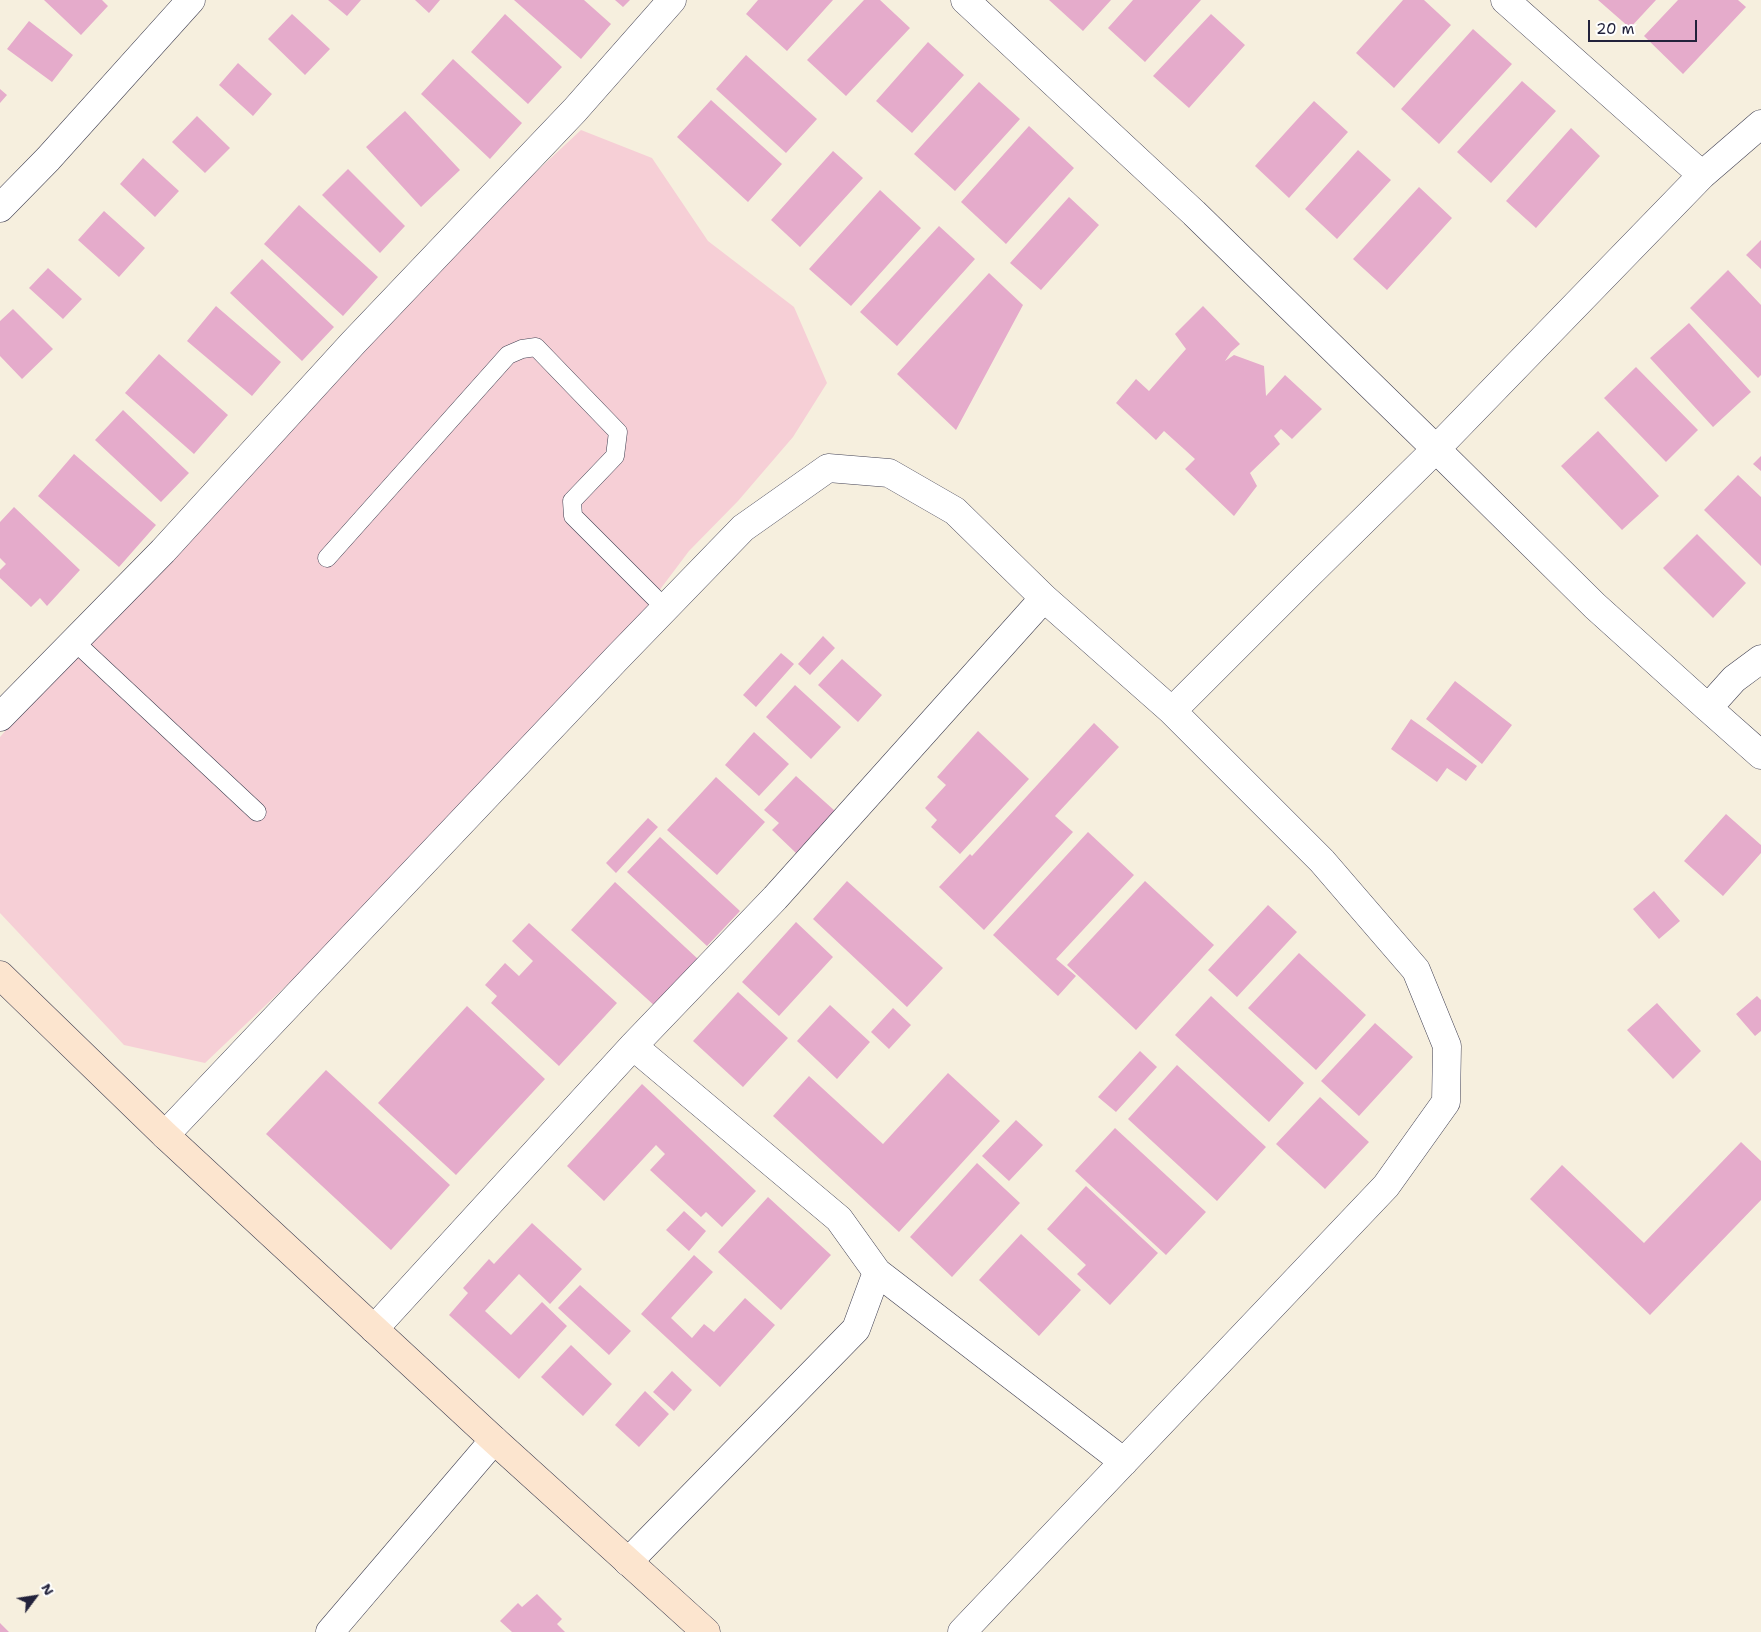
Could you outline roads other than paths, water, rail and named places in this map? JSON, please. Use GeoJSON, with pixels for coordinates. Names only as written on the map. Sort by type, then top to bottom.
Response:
{"type":"FeatureCollection","features":[{"type":"Feature","properties":{"kind":"street"},"geometry":{"type":"LineString","coordinates":[[0,208],[48,159],[191,0]]}},
{"type":"Feature","properties":{"kind":"street"},"geometry":{"type":"LineString","coordinates":[[0,717],[163,551],[353,343],[575,110],[672,0]]}},
{"type":"Feature","properties":{"kind":"street"},"geometry":{"type":"LineString","coordinates":[[965,0],[1188,207],[1595,606],[1761,755]]}},
{"type":"Feature","properties":{"kind":"street"},"geometry":{"type":"LineString","coordinates":[[1505,0],[1702,175]]}},
{"type":"Feature","properties":{"kind":"street"},"geometry":{"type":"LineString","coordinates":[[1172,711],[1436,449],[1702,175],[1761,124]]}},
{"type":"Feature","properties":{"kind":"street"},"geometry":{"type":"LineString","coordinates":[[166,1135],[743,528],[828,468],[890,473],[955,511],[1044,598],[1172,711],[1322,861],[1416,970],[1447,1046],[1446,1102],[1386,1186],[962,1632]]}},
{"type":"Feature","properties":{"kind":"street"},"geometry":{"type":"LineString","coordinates":[[374,1329],[633,1046],[775,898],[1044,598]]}},
{"type":"Feature","properties":{"kind":"street"},"geometry":{"type":"LineString","coordinates":[[1708,708],[1734,679],[1761,659]]}},
{"type":"Feature","properties":{"kind":"street"},"geometry":{"type":"LineString","coordinates":[[0,975],[166,1135],[374,1329],[706,1632]]}},
{"type":"Feature","properties":{"kind":"street"},"geometry":{"type":"LineString","coordinates":[[633,1046],[839,1219],[877,1272],[1124,1462]]}},
{"type":"Feature","properties":{"kind":"street"},"geometry":{"type":"LineString","coordinates":[[628,1562],[856,1329],[877,1272]]}},
{"type":"Feature","properties":{"kind":"street"},"geometry":{"type":"LineString","coordinates":[[330,1632],[494,1440]]}},
{"type":"Feature","properties":{"kind":"lane"},"geometry":{"type":"LineString","coordinates":[[327,558],[508,355],[522,349],[536,347],[618,432],[616,456],[572,501],[573,516],[665,608]]}},
{"type":"Feature","properties":{"kind":"lane"},"geometry":{"type":"LineString","coordinates":[[74,642],[257,812]]}}]}
